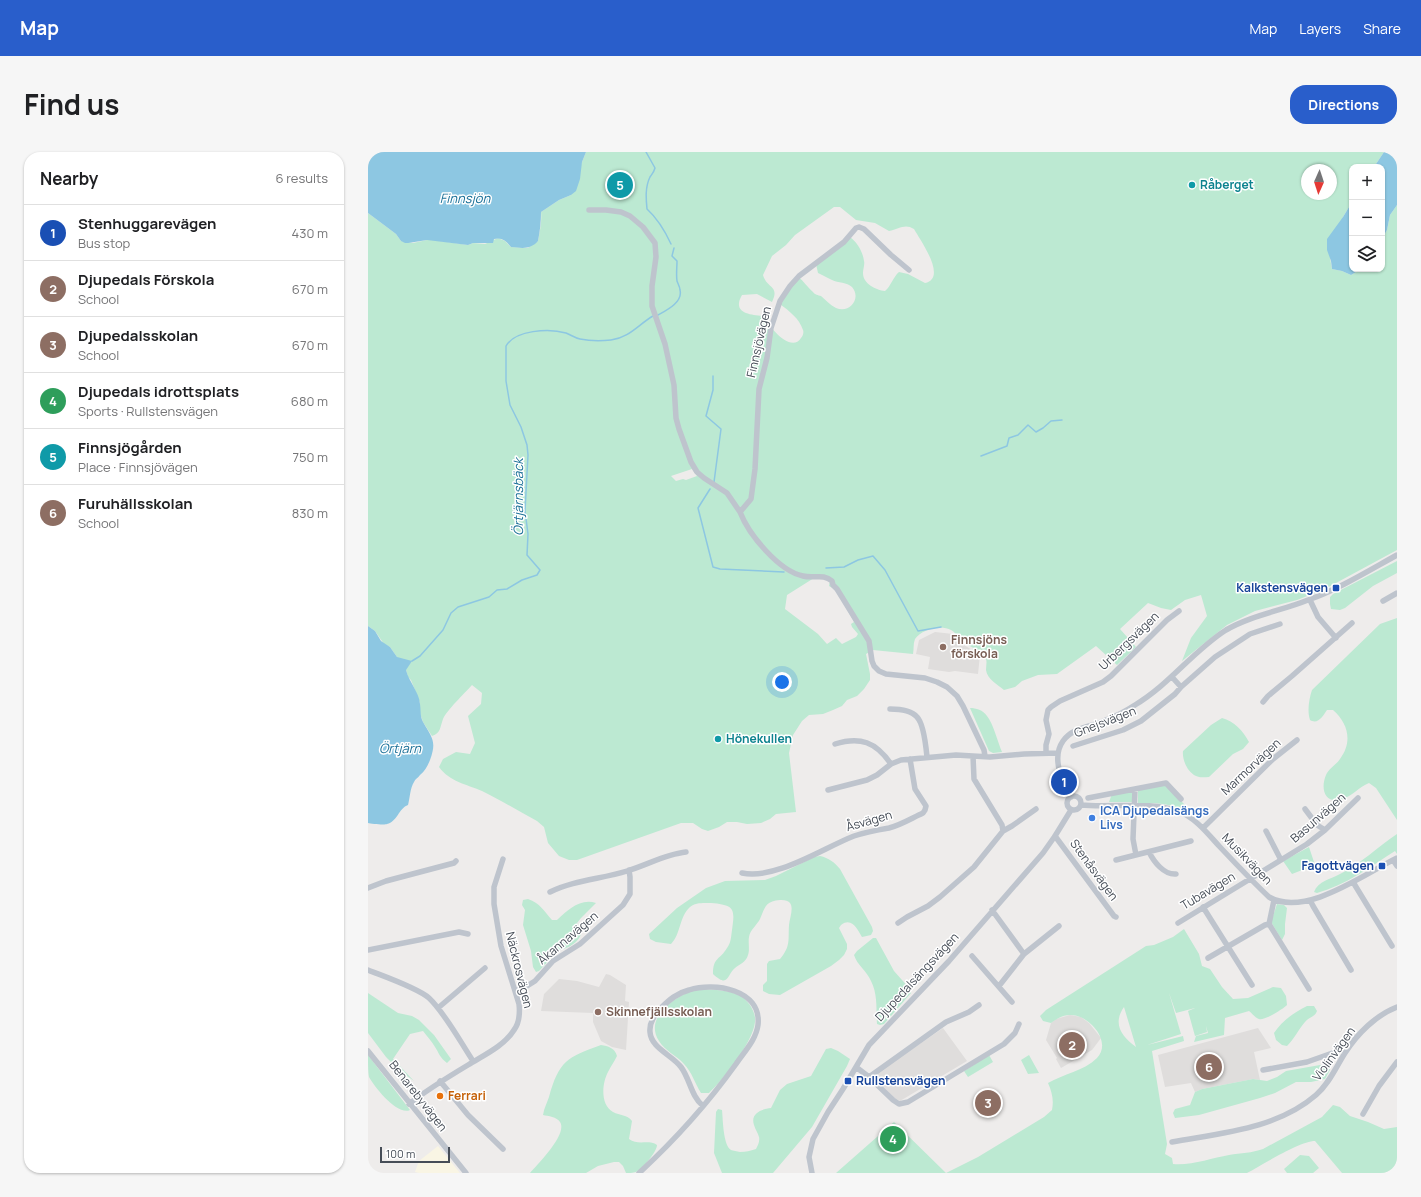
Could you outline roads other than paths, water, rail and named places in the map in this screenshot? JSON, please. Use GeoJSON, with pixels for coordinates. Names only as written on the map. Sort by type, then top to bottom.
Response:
{"type":"FeatureCollection","features":[{"type":"Feature","properties":{"kind":"street"},"geometry":{"type":"LineString","coordinates":[[589,210],[621,212],[630,216],[643,227],[655,243],[656,256],[652,286],[652,306],[665,344],[674,385],[676,418],[691,462],[697,472],[727,493],[740,512],[748,528],[764,548],[788,571],[805,577],[825,576],[832,581],[833,585],[837,589],[869,641],[873,663],[880,671],[892,676],[932,680],[942,684],[952,691],[963,706],[984,750],[985,756]]}},
{"type":"Feature","properties":{"kind":"street","name":"Finnsjövägen"},"geometry":{"type":"LineString","coordinates":[[740,512],[750,499],[755,469],[760,389],[767,358],[771,328],[780,301],[790,286],[799,276],[844,242],[856,228],[859,227],[864,229],[909,270]]}},
{"type":"Feature","properties":{"kind":"street"},"geometry":{"type":"LineString","coordinates":[[1071,810],[1067,803],[1070,797],[1061,775],[1057,753],[1063,740],[1072,732],[1105,721],[1135,705],[1172,677],[1214,638],[1226,630],[1254,617],[1310,600],[1336,588],[1397,555]]}},
{"type":"Feature","properties":{"kind":"street"},"geometry":{"type":"LineString","coordinates":[[1383,600],[1397,594]]}},
{"type":"Feature","properties":{"kind":"street"},"geometry":{"type":"LineString","coordinates":[[1310,600],[1318,617],[1336,638]]}},
{"type":"Feature","properties":{"kind":"street","name":"Urbergsvägen"},"geometry":{"type":"LineString","coordinates":[[1046,753],[1049,734],[1046,720],[1048,710],[1060,701],[1103,682],[1111,676],[1167,620],[1179,611]]}},
{"type":"Feature","properties":{"kind":"street"},"geometry":{"type":"LineString","coordinates":[[1263,702],[1352,623]]}},
{"type":"Feature","properties":{"kind":"street","name":"Gnejsvägen"},"geometry":{"type":"LineString","coordinates":[[1073,746],[1123,730],[1142,720],[1175,694],[1181,686],[1211,661],[1250,634],[1280,624]]}},
{"type":"Feature","properties":{"kind":"street"},"geometry":{"type":"LineString","coordinates":[[1172,677],[1181,686]]}},
{"type":"Feature","properties":{"kind":"street"},"geometry":{"type":"LineString","coordinates":[[890,709],[910,712],[917,716],[922,727],[927,757]]}},
{"type":"Feature","properties":{"kind":"street"},"geometry":{"type":"LineString","coordinates":[[834,744],[854,740],[867,743],[879,750],[891,764]]}},
{"type":"Feature","properties":{"kind":"street","name":"Marmorvägen"},"geometry":{"type":"LineString","coordinates":[[1202,828],[1273,760],[1297,740]]}},
{"type":"Feature","properties":{"kind":"street"},"geometry":{"type":"LineString","coordinates":[[828,790],[866,780],[877,775],[891,764],[910,758],[956,755],[1006,756],[1057,753]]}},
{"type":"Feature","properties":{"kind":"street"},"geometry":{"type":"LineString","coordinates":[[973,756],[974,779],[1002,825],[1003,831]]}},
{"type":"Feature","properties":{"kind":"street","name":"Åsvägen"},"geometry":{"type":"LineString","coordinates":[[742,872],[760,872],[784,868],[852,837],[871,831],[889,828],[923,813],[926,806],[915,789],[910,758]]}},
{"type":"Feature","properties":{"kind":"street"},"geometry":{"type":"LineString","coordinates":[[1088,798],[1166,784],[1181,799]]}},
{"type":"Feature","properties":{"kind":"street"},"geometry":{"type":"LineString","coordinates":[[1135,789],[1133,839],[1136,855]]}},
{"type":"Feature","properties":{"kind":"street"},"geometry":{"type":"LineString","coordinates":[[1070,797],[1074,796],[1078,798],[1081,801],[1081,805]]}},
{"type":"Feature","properties":{"kind":"street","name":"Basunvägen"},"geometry":{"type":"LineString","coordinates":[[1250,879],[1307,844],[1325,830],[1358,798]]}},
{"type":"Feature","properties":{"kind":"street","name":"Musikvägen"},"geometry":{"type":"LineString","coordinates":[[1071,810],[1078,810],[1081,805],[1135,806],[1179,811],[1202,828],[1269,897],[1283,902],[1298,903],[1310,900],[1353,882],[1395,859]]}},
{"type":"Feature","properties":{"kind":"street"},"geometry":{"type":"LineString","coordinates":[[1305,809],[1317,825],[1325,830]]}},
{"type":"Feature","properties":{"kind":"street"},"geometry":{"type":"LineString","coordinates":[[898,923],[928,906],[974,866],[1003,831],[1036,810]]}},
{"type":"Feature","properties":{"kind":"street","name":"Djupedalsängsvägen"},"geometry":{"type":"LineString","coordinates":[[812,1173],[809,1157],[813,1139],[869,1045],[948,961],[1042,853],[1055,836],[1071,810]]}},
{"type":"Feature","properties":{"kind":"street"},"geometry":{"type":"LineString","coordinates":[[1266,831],[1281,860]]}},
{"type":"Feature","properties":{"kind":"street","name":"Stenåsvägen"},"geometry":{"type":"LineString","coordinates":[[1055,836],[1116,918]]}},
{"type":"Feature","properties":{"kind":"street"},"geometry":{"type":"LineString","coordinates":[[1116,860],[1191,841]]}},
{"type":"Feature","properties":{"kind":"street"},"geometry":{"type":"LineString","coordinates":[[550,892],[562,886],[629,870],[677,853],[686,852]]}},
{"type":"Feature","properties":{"kind":"street"},"geometry":{"type":"LineString","coordinates":[[1149,852],[1160,866],[1168,873],[1176,874]]}},
{"type":"Feature","properties":{"kind":"street","name":"Näckrosvägen"},"geometry":{"type":"LineString","coordinates":[[409,1104],[440,1081],[500,1045],[515,1030],[519,1020],[520,1013],[501,946],[494,904],[494,887],[503,859]]}},
{"type":"Feature","properties":{"kind":"street"},"geometry":{"type":"LineString","coordinates":[[1395,859],[1397,866]]}},
{"type":"Feature","properties":{"kind":"street"},"geometry":{"type":"LineString","coordinates":[[368,888],[386,881],[454,863],[456,861]]}},
{"type":"Feature","properties":{"kind":"street","name":"Åkannavägen"},"geometry":{"type":"LineString","coordinates":[[515,991],[535,982],[554,961],[580,944],[623,906],[630,894],[629,870]]}},
{"type":"Feature","properties":{"kind":"street","name":"Tubavägen"},"geometry":{"type":"LineString","coordinates":[[1178,923],[1250,879]]}},
{"type":"Feature","properties":{"kind":"street"},"geometry":{"type":"LineString","coordinates":[[1353,882],[1392,946]]}},
{"type":"Feature","properties":{"kind":"street"},"geometry":{"type":"LineString","coordinates":[[1274,900],[1269,924],[1308,989]]}},
{"type":"Feature","properties":{"kind":"street"},"geometry":{"type":"LineString","coordinates":[[1310,900],[1312,906],[1352,970]]}},
{"type":"Feature","properties":{"kind":"street"},"geometry":{"type":"LineString","coordinates":[[1203,907],[1252,984]]}},
{"type":"Feature","properties":{"kind":"street"},"geometry":{"type":"LineString","coordinates":[[992,910],[1024,954]]}},
{"type":"Feature","properties":{"kind":"street"},"geometry":{"type":"LineString","coordinates":[[1208,958],[1269,924]]}},
{"type":"Feature","properties":{"kind":"street"},"geometry":{"type":"LineString","coordinates":[[999,986],[1024,954],[1059,926]]}},
{"type":"Feature","properties":{"kind":"street"},"geometry":{"type":"LineString","coordinates":[[368,950],[459,932],[468,934]]}},
{"type":"Feature","properties":{"kind":"street"},"geometry":{"type":"LineString","coordinates":[[972,956],[1012,1002]]}},
{"type":"Feature","properties":{"kind":"street"},"geometry":{"type":"LineString","coordinates":[[438,1008],[485,968]]}},
{"type":"Feature","properties":{"kind":"street"},"geometry":{"type":"LineString","coordinates":[[368,970],[429,998],[438,1008],[473,1062]]}},
{"type":"Feature","properties":{"kind":"street"},"geometry":{"type":"LineString","coordinates":[[639,1173],[703,1106],[748,1047],[756,1032],[758,1025],[755,1009],[750,1000],[741,994],[721,988],[690,989],[674,996],[654,1016],[650,1026],[653,1042],[671,1056],[680,1066],[688,1078],[696,1098],[703,1106]]}},
{"type":"Feature","properties":{"kind":"street"},"geometry":{"type":"LineString","coordinates":[[869,1077],[946,1022],[969,1012],[979,1005]]}},
{"type":"Feature","properties":{"kind":"street","name":"Violinvägen"},"geometry":{"type":"LineString","coordinates":[[1172,1142],[1265,1123],[1296,1109],[1316,1096],[1325,1086],[1346,1051],[1358,1036],[1373,1022],[1397,1007]]}},
{"type":"Feature","properties":{"kind":"street"},"geometry":{"type":"LineString","coordinates":[[856,1068],[869,1077],[899,1104],[908,1102],[1004,1044],[1012,1037],[1019,1024]]}},
{"type":"Feature","properties":{"kind":"street"},"geometry":{"type":"LineString","coordinates":[[1262,1070],[1307,1062],[1341,1050],[1346,1051]]}},
{"type":"Feature","properties":{"kind":"street","name":"Benarebyvägen"},"geometry":{"type":"LineString","coordinates":[[368,1051],[409,1104],[466,1173]]}},
{"type":"Feature","properties":{"kind":"street"},"geometry":{"type":"LineString","coordinates":[[1363,1114],[1379,1086],[1397,1062]]}},
{"type":"Feature","properties":{"kind":"street"},"geometry":{"type":"LineString","coordinates":[[440,1081],[468,1115],[503,1149]]}},
{"type":"Feature","properties":{"kind":"water","name":"Finnsjön"},"geometry":{"type":"Polygon","coordinates":[[[368,152],[586,152],[582,162],[580,179],[576,191],[541,212],[538,241],[532,246],[522,248],[511,247],[502,239],[494,239],[493,243],[473,243],[468,245],[427,240],[408,243],[401,241],[396,234],[368,213],[368,152]]]}},
{"type":"Feature","properties":{"kind":"water"},"geometry":{"type":"Polygon","coordinates":[[[1384,152],[1397,152],[1397,205],[1390,215],[1385,234],[1385,164],[1376,164],[1384,152]]]}},
{"type":"Feature","properties":{"kind":"water"},"geometry":{"type":"Polygon","coordinates":[[[1349,207],[1349,272],[1356,272],[1351,275],[1332,269],[1327,250],[1327,239],[1349,207]]]}},
{"type":"Feature","properties":{"kind":"water","name":"Örtjärn"},"geometry":{"type":"Polygon","coordinates":[[[368,626],[375,631],[381,641],[390,647],[397,657],[412,661],[406,670],[418,695],[422,720],[431,736],[433,744],[432,754],[425,770],[413,784],[408,805],[402,809],[393,821],[386,824],[368,823],[368,626]]]}},
{"type":"Feature","properties":{"kind":"waterway","name":"Örtjärnsbäck"},"geometry":{"type":"LineString","coordinates":[[646,152],[655,168],[647,185],[647,209],[661,225],[671,244]]}},
{"type":"Feature","properties":{"kind":"waterway","name":"Örtjärnsbäck"},"geometry":{"type":"LineString","coordinates":[[658,315],[674,305],[680,294],[680,288],[677,281],[677,261],[672,256],[674,248]]}},
{"type":"Feature","properties":{"kind":"waterway","name":"Örtjärnsbäck"},"geometry":{"type":"LineString","coordinates":[[412,661],[420,656],[443,630],[451,613],[458,607],[489,597],[497,590],[507,589],[522,580],[537,575],[540,570],[527,555],[528,534],[525,511],[528,455],[527,445],[521,427],[510,405],[506,381],[506,346],[510,341],[524,334],[542,331],[559,331],[578,339],[603,341],[617,339],[629,334],[653,316]]}},
{"type":"Feature","properties":{"kind":"waterway"},"geometry":{"type":"LineString","coordinates":[[713,376],[713,390],[706,416],[721,429],[714,482]]}},
{"type":"Feature","properties":{"kind":"waterway"},"geometry":{"type":"LineString","coordinates":[[981,456],[1007,446],[1009,438],[1018,435],[1028,425],[1036,432],[1051,421],[1062,420]]}},
{"type":"Feature","properties":{"kind":"waterway"},"geometry":{"type":"LineString","coordinates":[[710,489],[698,508],[713,567],[720,569],[784,572]]}},
{"type":"Feature","properties":{"kind":"waterway"},"geometry":{"type":"LineString","coordinates":[[826,568],[844,567],[858,560],[873,556],[885,570],[918,631],[941,627]]}},
{"type":"Feature","properties":{"kind":"place","name":"Finnsjögården"},"geometry":{"type":"Point","coordinates":[620,185]}},
{"type":"Feature","properties":{"kind":"place","name":"Råberget"},"geometry":{"type":"Point","coordinates":[1192,185]}},
{"type":"Feature","properties":{"kind":"place","name":"Kalkstensvägen"},"geometry":{"type":"Point","coordinates":[1336,588]}},
{"type":"Feature","properties":{"kind":"place","name":"Finnsjöns förskola"},"geometry":{"type":"Point","coordinates":[943,647]}},
{"type":"Feature","properties":{"kind":"place","name":"Hönekullen"},"geometry":{"type":"Point","coordinates":[718,739]}},
{"type":"Feature","properties":{"kind":"place","name":"Stenhuggarevägen"},"geometry":{"type":"Point","coordinates":[1064,782]}},
{"type":"Feature","properties":{"kind":"place","name":"ICA Djupedalsängs Livs"},"geometry":{"type":"Point","coordinates":[1092,818]}},
{"type":"Feature","properties":{"kind":"place","name":"Fagottvägen"},"geometry":{"type":"Point","coordinates":[1382,866]}},
{"type":"Feature","properties":{"kind":"place","name":"Skinnefjällsskolan"},"geometry":{"type":"Point","coordinates":[598,1012]}},
{"type":"Feature","properties":{"kind":"place","name":"Djupedals Förskola"},"geometry":{"type":"Point","coordinates":[1072,1045]}},
{"type":"Feature","properties":{"kind":"place","name":"Furuhällsskolan"},"geometry":{"type":"Point","coordinates":[1209,1067]}},
{"type":"Feature","properties":{"kind":"place","name":"Rullstensvägen"},"geometry":{"type":"Point","coordinates":[848,1081]}},
{"type":"Feature","properties":{"kind":"place","name":"Ferrari"},"geometry":{"type":"Point","coordinates":[440,1096]}},
{"type":"Feature","properties":{"kind":"place","name":"Djupedalsskolan"},"geometry":{"type":"Point","coordinates":[988,1103]}},
{"type":"Feature","properties":{"kind":"place","name":"Djupedals idrottsplats"},"geometry":{"type":"Point","coordinates":[893,1139]}}]}
